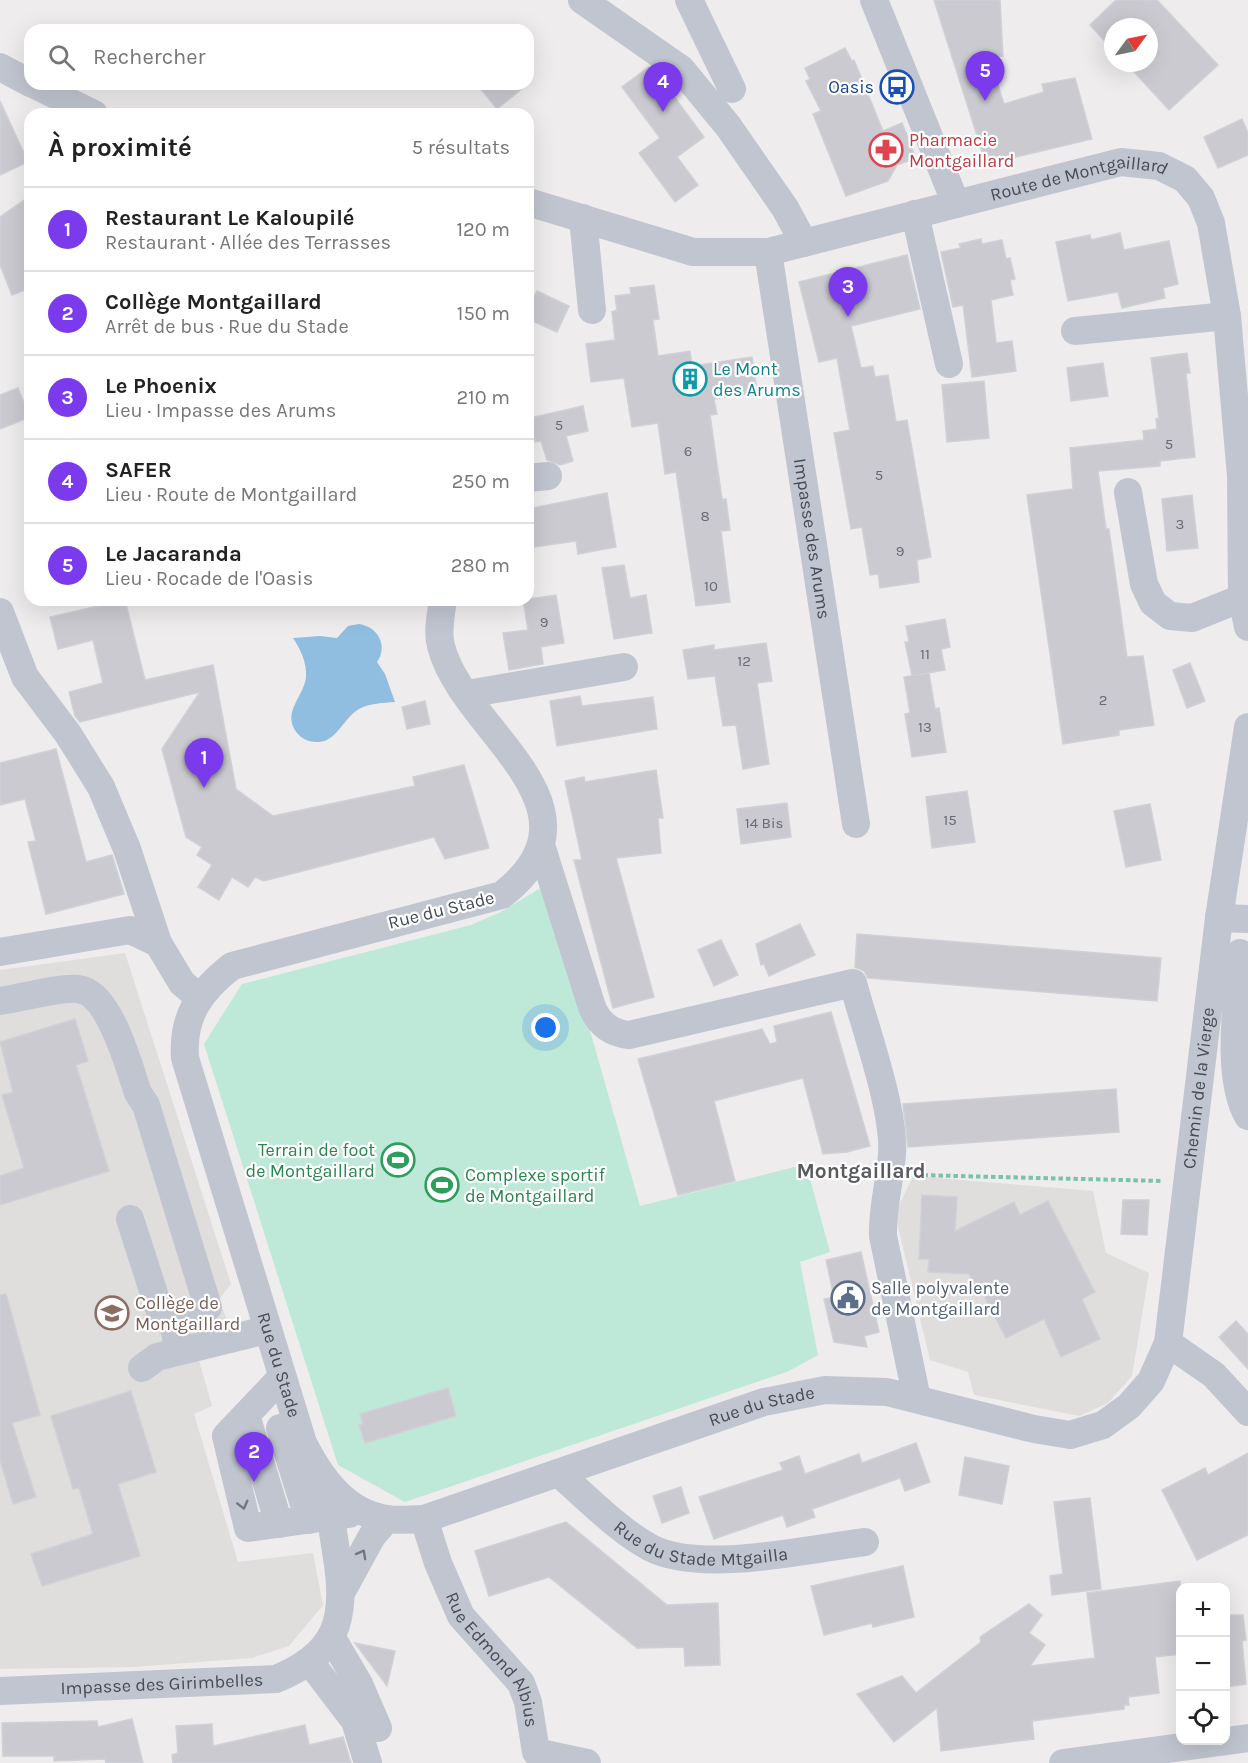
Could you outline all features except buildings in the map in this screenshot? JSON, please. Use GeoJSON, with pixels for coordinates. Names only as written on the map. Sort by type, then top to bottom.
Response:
{"type":"FeatureCollection","features":[{"type":"Feature","properties":{"kind":"street"},"geometry":{"type":"LineString","coordinates":[[582,0],[681,69],[728,126],[785,208],[804,243]]}},
{"type":"Feature","properties":{"kind":"street"},"geometry":{"type":"LineString","coordinates":[[689,0],[732,89]]}},
{"type":"Feature","properties":{"kind":"street"},"geometry":{"type":"LineString","coordinates":[[874,0],[956,204]]}},
{"type":"Feature","properties":{"kind":"street"},"geometry":{"type":"LineString","coordinates":[[0,68],[24,79]]}},
{"type":"Feature","properties":{"kind":"street"},"geometry":{"type":"LineString","coordinates":[[46,90],[82,108]]}},
{"type":"Feature","properties":{"kind":"street","name":"Route de Montgaillard"},"geometry":{"type":"LineString","coordinates":[[534,204],[693,252],[768,252],[1121,162],[1140,162],[1172,171],[1185,179],[1201,198],[1211,223],[1227,316],[1241,476],[1242,598],[1248,627]]}},
{"type":"Feature","properties":{"kind":"street"},"geometry":{"type":"LineString","coordinates":[[915,214],[949,364]]}},
{"type":"Feature","properties":{"kind":"street"},"geometry":{"type":"LineString","coordinates":[[583,218],[591,310]]}},
{"type":"Feature","properties":{"kind":"street","name":"Impasse des Arums"},"geometry":{"type":"LineString","coordinates":[[768,252],[856,824]]}},
{"type":"Feature","properties":{"kind":"street"},"geometry":{"type":"LineString","coordinates":[[1076,331],[1227,316]]}},
{"type":"Feature","properties":{"kind":"street"},"geometry":{"type":"LineString","coordinates":[[1128,492],[1144,584],[1154,603],[1170,616],[1192,618],[1242,598]]}},
{"type":"Feature","properties":{"kind":"street","name":"Rue du Stade"},"geometry":{"type":"LineString","coordinates":[[443,606],[440,644],[456,679],[521,767],[534,793],[543,821],[541,845],[533,866],[502,895],[251,958],[232,966],[213,980],[200,998],[184,1036],[185,1058],[266,1330],[264,1396],[303,1443],[324,1479],[343,1499],[375,1516],[424,1519],[764,1402],[825,1390],[886,1392],[1070,1435],[1103,1425],[1129,1406],[1151,1381],[1168,1343]]}},
{"type":"Feature","properties":{"kind":"street"},"geometry":{"type":"LineString","coordinates":[[0,612],[25,677],[68,734],[101,787],[165,934],[182,983],[200,998]]}},
{"type":"Feature","properties":{"kind":"street"},"geometry":{"type":"LineString","coordinates":[[467,694],[624,667]]}},
{"type":"Feature","properties":{"kind":"street","name":"Chemin de la Vierge"},"geometry":{"type":"LineString","coordinates":[[1168,1343],[1220,918],[1248,727]]}},
{"type":"Feature","properties":{"kind":"street"},"geometry":{"type":"LineString","coordinates":[[541,845],[592,1007],[597,1018],[618,1034],[629,1035],[853,982],[890,1118],[892,1153],[882,1214],[883,1236],[917,1400]]}},
{"type":"Feature","properties":{"kind":"street"},"geometry":{"type":"LineString","coordinates":[[1220,918],[1248,919]]}},
{"type":"Feature","properties":{"kind":"street"},"geometry":{"type":"LineString","coordinates":[[1220,918],[1244,960],[1235,1075],[1240,1103],[1248,1116]]}},
{"type":"Feature","properties":{"kind":"street"},"geometry":{"type":"LineString","coordinates":[[0,952],[130,930],[165,934]]}},
{"type":"Feature","properties":{"kind":"street"},"geometry":{"type":"LineString","coordinates":[[0,1001],[78,989],[94,994],[108,1014],[138,1093],[146,1105],[208,1307],[172,1318]]}},
{"type":"Feature","properties":{"kind":"street"},"geometry":{"type":"LineString","coordinates":[[130,1219],[159,1309],[172,1318],[179,1350]]}},
{"type":"Feature","properties":{"kind":"street"},"geometry":{"type":"LineString","coordinates":[[142,1368],[157,1357],[179,1350],[266,1330]]}},
{"type":"Feature","properties":{"kind":"street"},"geometry":{"type":"LineString","coordinates":[[1168,1343],[1214,1375],[1248,1413]]}},
{"type":"Feature","properties":{"kind":"street"},"geometry":{"type":"LineString","coordinates":[[303,1520],[264,1396],[226,1436],[248,1528],[303,1520],[375,1516]]}},
{"type":"Feature","properties":{"kind":"street","name":"Rue du Stade Mtgailla"},"geometry":{"type":"LineString","coordinates":[[558,1473],[640,1541],[666,1554],[689,1558],[734,1559],[865,1542]]}},
{"type":"Feature","properties":{"kind":"street","name":"Impasse des Girimbelles"},"geometry":{"type":"LineString","coordinates":[[324,1479],[303,1520],[342,1591]]}},
{"type":"Feature","properties":{"kind":"street","name":"Impasse des Girimbelles"},"geometry":{"type":"LineString","coordinates":[[0,1691],[276,1679],[310,1662],[332,1638],[338,1625],[342,1591],[372,1536],[375,1516]]}},
{"type":"Feature","properties":{"kind":"street","name":"Rue Edmond Albius"},"geometry":{"type":"LineString","coordinates":[[424,1519],[438,1563],[461,1616],[520,1683],[528,1702],[537,1758],[587,1763]]}},
{"type":"Feature","properties":{"kind":"street"},"geometry":{"type":"LineString","coordinates":[[332,1638],[359,1684],[378,1728]]}},
{"type":"Feature","properties":{"kind":"street"},"geometry":{"type":"LineString","coordinates":[[310,1662],[355,1721],[368,1763]]}},
{"type":"Feature","properties":{"kind":"street"},"geometry":{"type":"LineString","coordinates":[[1063,1763],[1128,1759],[1248,1738]]}},
{"type":"Feature","properties":{"kind":"path"},"geometry":{"type":"LineString","coordinates":[[888,1175],[1188,1182]]}},
{"type":"Feature","properties":{"kind":"shaded area","name":"Collège de Montgaillard"},"geometry":{"type":"Polygon","coordinates":[[[125,953],[231,1284],[219,1299],[230,1328],[193,1339],[212,1406],[194,1414],[238,1562],[313,1553],[323,1605],[289,1646],[252,1658],[134,1667],[0,1669],[0,970],[125,953]]]}},
{"type":"Feature","properties":{"kind":"shaded area"},"geometry":{"type":"Polygon","coordinates":[[[913,1176],[1093,1191],[1106,1253],[1149,1273],[1132,1376],[1108,1403],[1079,1416],[974,1395],[968,1372],[930,1360],[895,1214],[913,1176]]]}},
{"type":"Feature","properties":{"kind":"green space","name":"Complexe sportif de Montgaillard"},"geometry":{"type":"Polygon","coordinates":[[[539,889],[551,894],[640,1206],[806,1164],[830,1252],[800,1262],[818,1355],[789,1371],[405,1502],[338,1465],[204,1044],[242,984],[471,925],[501,912],[539,889]]]}},
{"type":"Feature","properties":{"kind":"water"},"geometry":{"type":"Polygon","coordinates":[[[359,624],[372,629],[380,638],[382,650],[377,662],[385,674],[395,702],[372,704],[359,709],[335,734],[324,741],[306,740],[297,733],[291,718],[306,677],[303,657],[293,638],[320,636],[337,638],[348,626],[359,624]]]}},
{"type":"Feature","properties":{"kind":"place","name":"Oasis"},"geometry":{"type":"Point","coordinates":[897,87]}},
{"type":"Feature","properties":{"kind":"place","name":"Le Jacaranda"},"geometry":{"type":"Point","coordinates":[985,101]}},
{"type":"Feature","properties":{"kind":"place","name":"SAFER"},"geometry":{"type":"Point","coordinates":[663,112]}},
{"type":"Feature","properties":{"kind":"place","name":"Pharmacie Montgaillard"},"geometry":{"type":"Point","coordinates":[886,150]}},
{"type":"Feature","properties":{"kind":"place","name":"Le Phoenix"},"geometry":{"type":"Point","coordinates":[848,317]}},
{"type":"Feature","properties":{"kind":"place","name":"Le Mont des Arums"},"geometry":{"type":"Point","coordinates":[690,379]}},
{"type":"Feature","properties":{"kind":"place","name":"Restaurant Le Kaloupilé"},"geometry":{"type":"Point","coordinates":[204,788]}},
{"type":"Feature","properties":{"kind":"place","name":"Terrain de foot de Montgaillard"},"geometry":{"type":"Point","coordinates":[398,1160]}},
{"type":"Feature","properties":{"kind":"place","name":"Complexe sportif de Montgaillard"},"geometry":{"type":"Point","coordinates":[442,1185]}},
{"type":"Feature","properties":{"kind":"place","name":"Salle polyvalente de Montgaillard"},"geometry":{"type":"Point","coordinates":[848,1298]}},
{"type":"Feature","properties":{"kind":"place","name":"Collège de Montgaillard"},"geometry":{"type":"Point","coordinates":[112,1313]}},
{"type":"Feature","properties":{"kind":"place","name":"Collège Montgaillard"},"geometry":{"type":"Point","coordinates":[254,1482]}},
{"type":"Feature","properties":{"kind":"district","name":"Montgaillard"},"geometry":{"type":"Point","coordinates":[861,1171]}}]}
